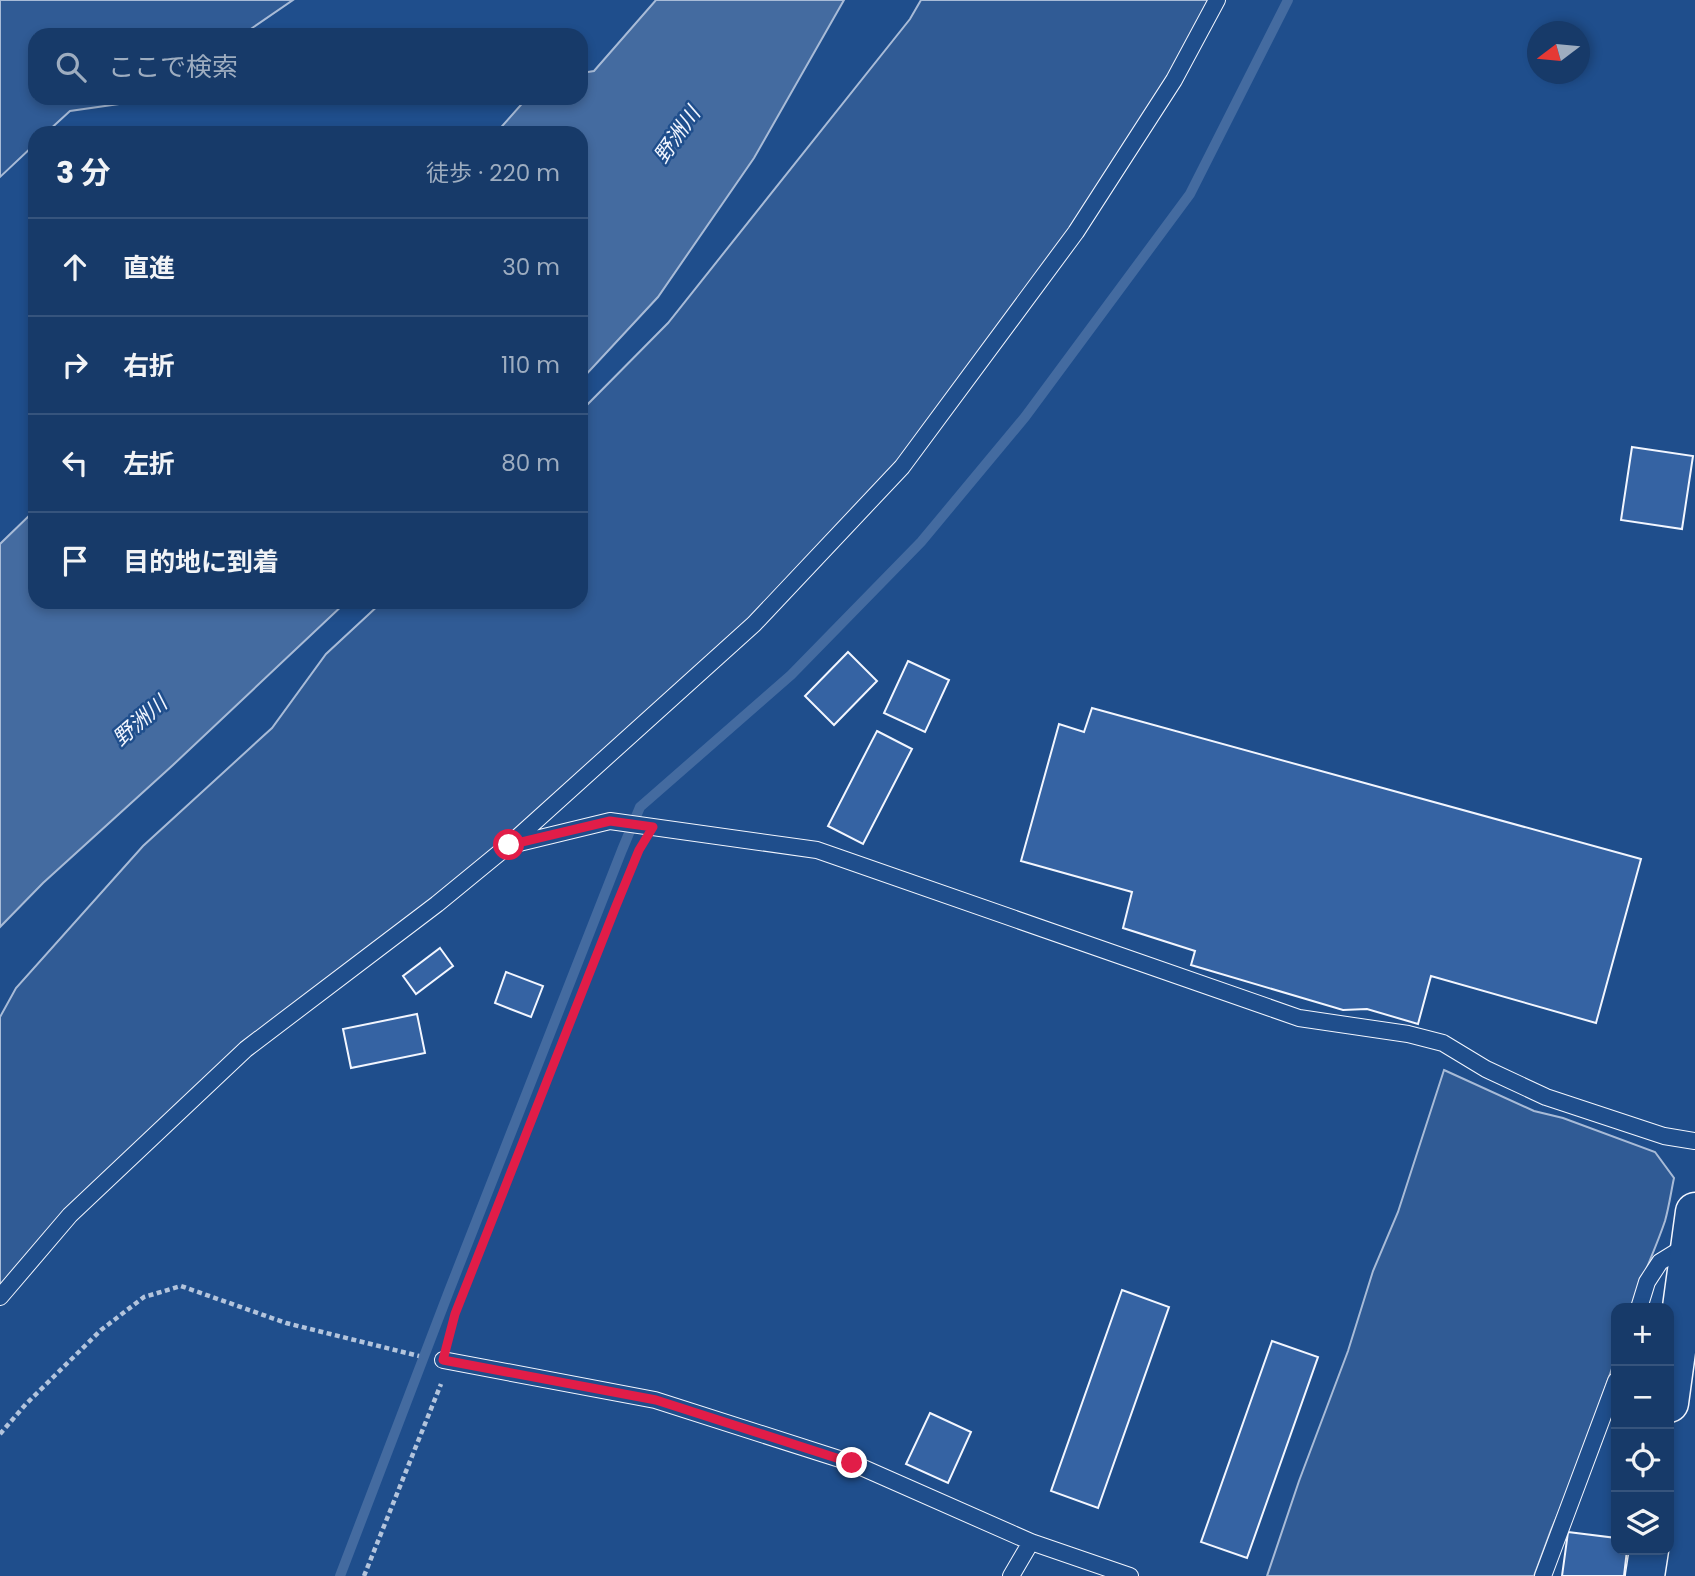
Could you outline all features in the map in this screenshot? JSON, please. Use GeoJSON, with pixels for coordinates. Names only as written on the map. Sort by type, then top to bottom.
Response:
{"type":"FeatureCollection","features":[{"type":"Feature","properties":{"kind":"highway"},"geometry":{"type":"LineString","coordinates":[[1674,1367],[1693,1228]]}},
{"type":"Feature","properties":{"kind":"highway"},"geometry":{"type":"LineString","coordinates":[[1645,1576],[1647,1555]]}},
{"type":"Feature","properties":{"kind":"lane"},"geometry":{"type":"LineString","coordinates":[[0,1297],[70,1215],[246,1049],[437,904],[509,845],[754,624],[902,467],[1076,232],[1174,80],[1217,0]]}},
{"type":"Feature","properties":{"kind":"lane"},"geometry":{"type":"LineString","coordinates":[[509,845],[610,821],[817,850],[1299,1018],[1408,1034],[1443,1043],[1486,1069],[1546,1097],[1664,1136],[1695,1141]]}},
{"type":"Feature","properties":{"kind":"lane"},"geometry":{"type":"LineString","coordinates":[[1641,1303],[1647,1282],[1660,1262],[1693,1228]]}},
{"type":"Feature","properties":{"kind":"lane"},"geometry":{"type":"LineString","coordinates":[[448,1361],[656,1400],[852,1463],[1031,1542],[1130,1576]]}},
{"type":"Feature","properties":{"kind":"lane"},"geometry":{"type":"LineString","coordinates":[[1543,1576],[1611,1394]]}},
{"type":"Feature","properties":{"kind":"lane"},"geometry":{"type":"LineString","coordinates":[[1011,1576],[1031,1542]]}},
{"type":"Feature","properties":{"kind":"path"},"geometry":{"type":"LineString","coordinates":[[364,1576],[448,1361],[455,1314],[648,826]]}},
{"type":"Feature","properties":{"kind":"path"},"geometry":{"type":"LineString","coordinates":[[0,1434],[101,1330],[144,1297],[181,1286],[286,1323],[412,1354]]}},
{"type":"Feature","properties":{"kind":"shaded area"},"geometry":{"type":"Polygon","coordinates":[[[0,0],[293,0],[252,28],[28,28],[28,105],[112,105],[70,111],[54,126],[28,126],[28,151],[0,177],[0,0]]]}},
{"type":"Feature","properties":{"kind":"shaded area"},"geometry":{"type":"Polygon","coordinates":[[[921,0],[1208,0],[1165,93],[959,388],[749,638],[220,1080],[0,1291],[0,1017],[16,988],[143,846],[272,728],[326,654],[374,609],[588,609],[588,404],[668,323],[910,19],[921,0]]]}},
{"type":"Feature","properties":{"kind":"shaded area"},"geometry":{"type":"Polygon","coordinates":[[[1444,1070],[1534,1111],[1563,1118],[1655,1152],[1674,1178],[1665,1221],[1634,1303],[1611,1303],[1611,1371],[1574,1477],[1534,1576],[1267,1576],[1348,1351],[1373,1271],[1398,1212],[1444,1070]]]}},
{"type":"Feature","properties":{"kind":"water","name":"野洲川"},"geometry":{"type":"Polygon","coordinates":[[[656,0],[844,0],[754,158],[658,297],[588,372],[588,126],[502,126],[521,105],[588,105],[588,72],[594,71],[656,0]]]}},
{"type":"Feature","properties":{"kind":"water","name":"野洲川"},"geometry":{"type":"Polygon","coordinates":[[[28,517],[28,609],[339,609],[43,883],[0,927],[0,544],[28,517]]]}},
{"type":"Feature","properties":{"kind":"building"},"geometry":{"type":"Polygon","coordinates":[[[1632,447],[1693,456],[1682,529],[1621,520],[1632,447]]]}},
{"type":"Feature","properties":{"kind":"building"},"geometry":{"type":"Polygon","coordinates":[[[848,652],[877,681],[834,725],[805,696],[848,652]]]}},
{"type":"Feature","properties":{"kind":"building"},"geometry":{"type":"Polygon","coordinates":[[[908,661],[949,680],[925,732],[884,713],[908,661]]]}},
{"type":"Feature","properties":{"kind":"building"},"geometry":{"type":"Polygon","coordinates":[[[1092,708],[1641,859],[1596,1023],[1431,976],[1418,1024],[1367,1009],[1343,1010],[1191,965],[1195,951],[1123,928],[1132,892],[1021,861],[1059,724],[1084,732],[1092,708]]]}},
{"type":"Feature","properties":{"kind":"building"},"geometry":{"type":"Polygon","coordinates":[[[877,731],[912,749],[863,844],[828,826],[877,731]]]}},
{"type":"Feature","properties":{"kind":"building"},"geometry":{"type":"Polygon","coordinates":[[[440,948],[453,966],[416,994],[403,976],[440,948]]]}},
{"type":"Feature","properties":{"kind":"building"},"geometry":{"type":"Polygon","coordinates":[[[506,972],[543,986],[531,1017],[495,1003],[506,972]]]}},
{"type":"Feature","properties":{"kind":"building"},"geometry":{"type":"Polygon","coordinates":[[[417,1014],[425,1053],[351,1068],[343,1029],[417,1014]]]}},
{"type":"Feature","properties":{"kind":"building"},"geometry":{"type":"Polygon","coordinates":[[[1122,1290],[1169,1307],[1098,1508],[1051,1491],[1122,1290]]]}},
{"type":"Feature","properties":{"kind":"building"},"geometry":{"type":"Polygon","coordinates":[[[1272,1341],[1318,1357],[1247,1558],[1201,1542],[1272,1341]]]}},
{"type":"Feature","properties":{"kind":"building"},"geometry":{"type":"Polygon","coordinates":[[[930,1413],[971,1432],[948,1483],[906,1464],[930,1413]]]}},
{"type":"Feature","properties":{"kind":"building"},"geometry":{"type":"Polygon","coordinates":[[[1568,1532],[1611,1537],[1611,1555],[1626,1555],[1624,1576],[1562,1576],[1568,1532]]]}},
{"type":"Feature","properties":{"kind":"waterway"},"geometry":{"type":"LineString","coordinates":[[340,1576],[640,807],[791,675],[921,542],[1025,417],[1190,194],[1288,0]]}},
{"type":"Feature","properties":{"kind":"route"},"geometry":{"type":"LineString","coordinates":[[509,845],[610,821],[653,827],[639,850],[616,906],[455,1314],[443,1360],[656,1400],[852,1463]]}}]}
